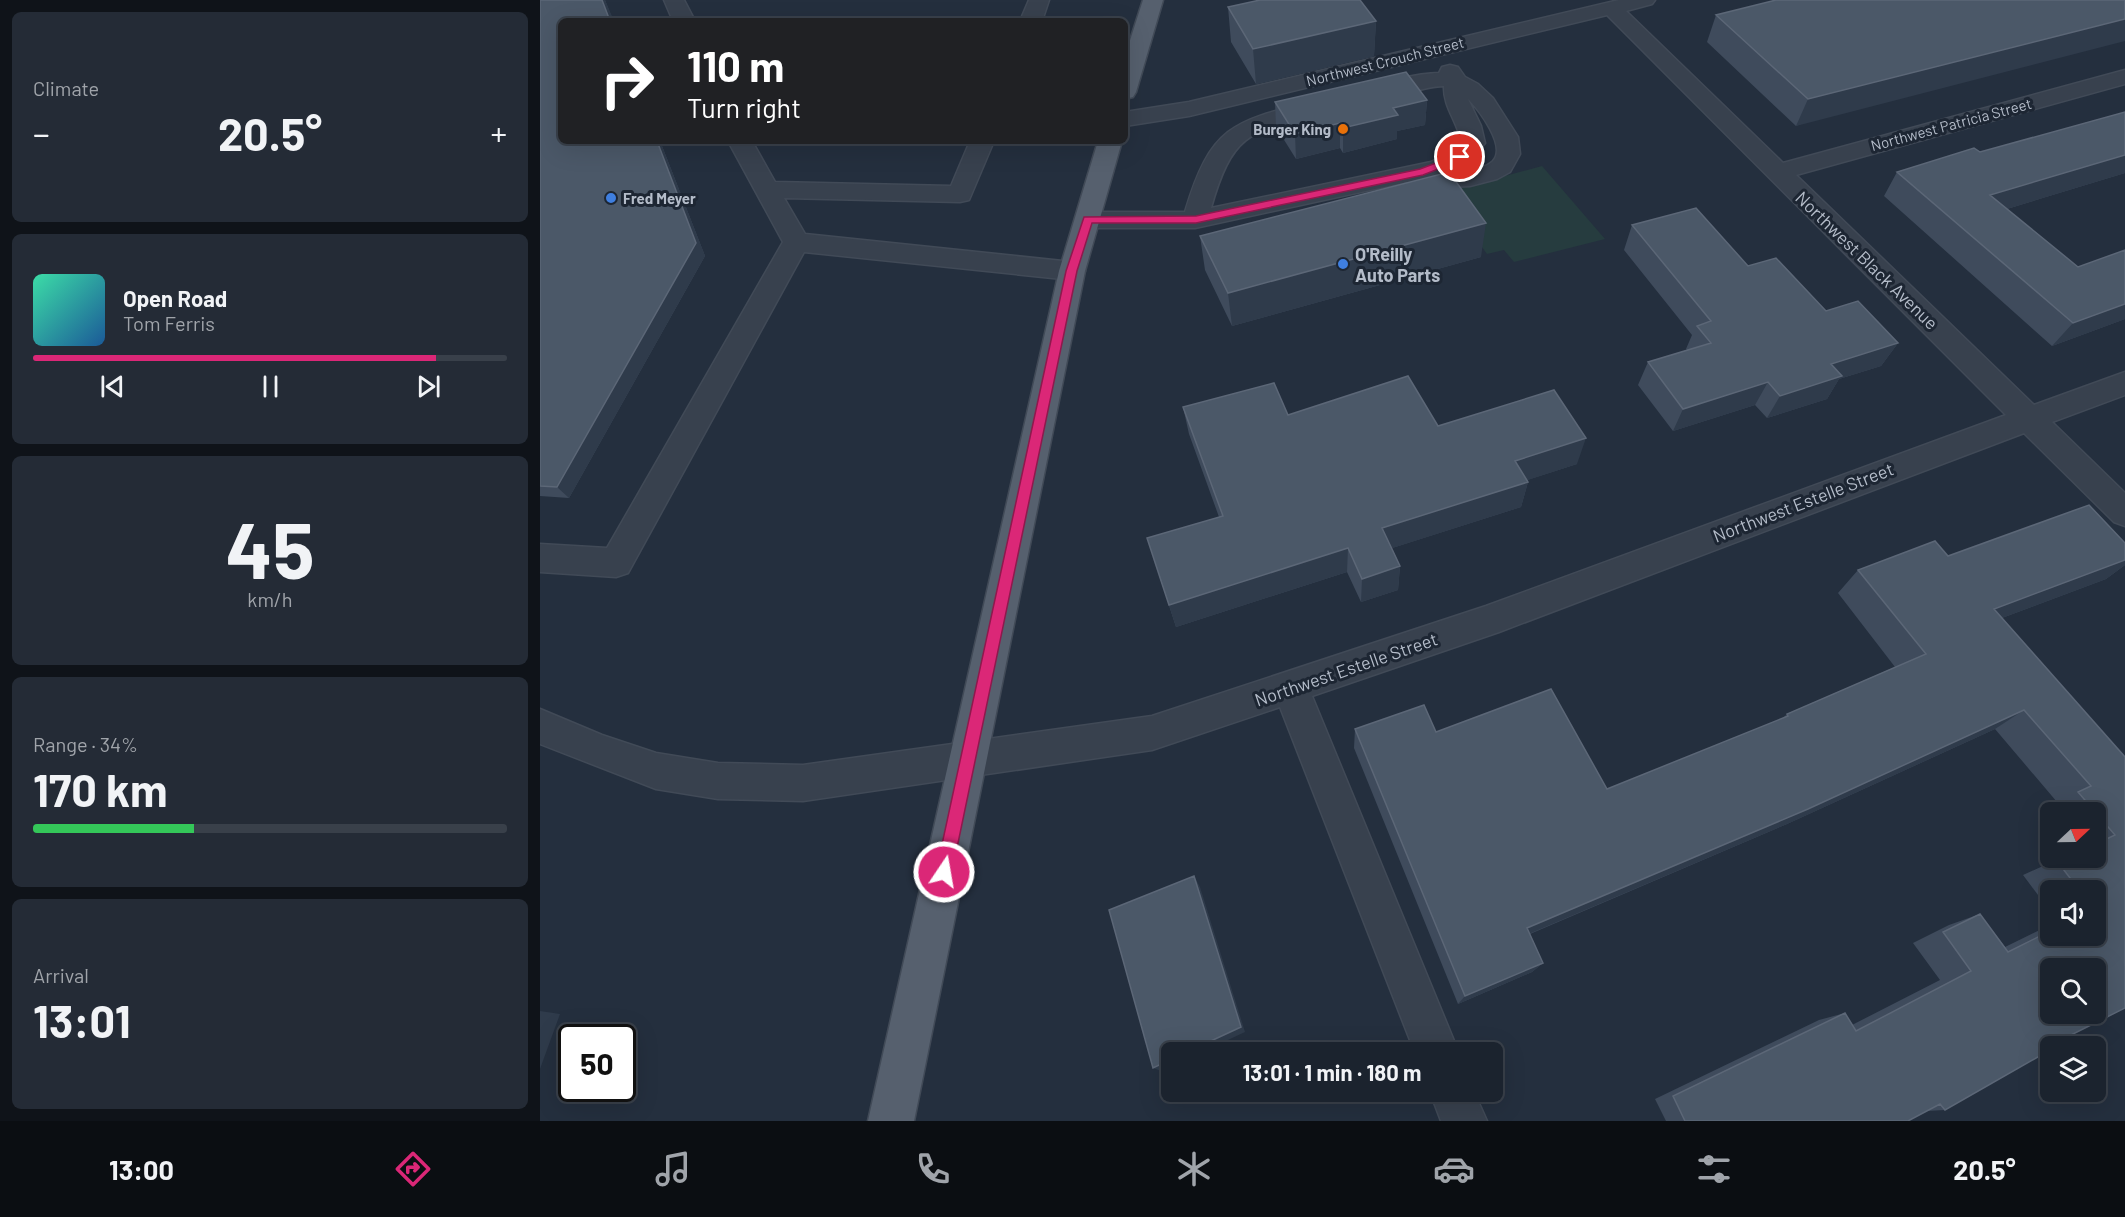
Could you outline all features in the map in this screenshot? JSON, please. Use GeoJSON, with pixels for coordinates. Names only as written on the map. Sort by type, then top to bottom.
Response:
{"type":"FeatureCollection","features":[{"type":"Feature","properties":{"kind":"main road"},"geometry":{"type":"LineString","coordinates":[[1128,82],[1153,0]]}},
{"type":"Feature","properties":{"kind":"main road"},"geometry":{"type":"LineString","coordinates":[[891,1121],[1072,271],[1109,144]]}},
{"type":"Feature","properties":{"kind":"street"},"geometry":{"type":"LineString","coordinates":[[674,0],[683,18]]}},
{"type":"Feature","properties":{"kind":"street"},"geometry":{"type":"LineString","coordinates":[[1032,18],[1039,0]]}},
{"type":"Feature","properties":{"kind":"street","name":"Northwest Crouch Street"},"geometry":{"type":"LineString","coordinates":[[1128,119],[1189,109],[1645,0]]}},
{"type":"Feature","properties":{"kind":"street","name":"Northwest Black Avenue"},"geometry":{"type":"LineString","coordinates":[[1610,8],[2125,513]]}},
{"type":"Feature","properties":{"kind":"street"},"geometry":{"type":"LineString","coordinates":[[1408,175],[1465,180],[1482,177],[1496,172],[1508,156],[1508,133],[1486,104],[1456,81],[1434,49]]}},
{"type":"Feature","properties":{"kind":"street","name":"Northwest Patricia Street"},"geometry":{"type":"LineString","coordinates":[[1777,172],[2125,77]]}},
{"type":"Feature","properties":{"kind":"street"},"geometry":{"type":"LineString","coordinates":[[1196,220],[1206,181],[1224,144],[1233,135],[1262,121],[1348,100],[1436,80],[1456,81]]}},
{"type":"Feature","properties":{"kind":"street"},"geometry":{"type":"LineString","coordinates":[[1088,220],[1196,220],[1438,168],[1460,157],[1473,143],[1472,131],[1457,107],[1454,94],[1456,81]]}},
{"type":"Feature","properties":{"kind":"street"},"geometry":{"type":"LineString","coordinates":[[742,144],[796,242]]}},
{"type":"Feature","properties":{"kind":"street"},"geometry":{"type":"LineString","coordinates":[[767,190],[960,194],[981,144]]}},
{"type":"Feature","properties":{"kind":"street"},"geometry":{"type":"LineString","coordinates":[[796,242],[1072,271]]}},
{"type":"Feature","properties":{"kind":"street"},"geometry":{"type":"LineString","coordinates":[[540,558],[616,563],[796,242]]}},
{"type":"Feature","properties":{"kind":"street","name":"Northwest Estelle Street"},"geometry":{"type":"LineString","coordinates":[[540,726],[598,751],[656,771],[718,781],[803,783],[1152,733],[1498,617],[2125,383]]}},
{"type":"Feature","properties":{"kind":"street"},"geometry":{"type":"LineString","coordinates":[[1291,688],[1433,1042]]}},
{"type":"Feature","properties":{"kind":"street"},"geometry":{"type":"LineString","coordinates":[[1456,1102],[1464,1121]]}},
{"type":"Feature","properties":{"kind":"green space"},"geometry":{"type":"Polygon","coordinates":[[[1542,166],[1605,239],[1514,262],[1504,250],[1487,254],[1443,193],[1542,166]]]}},
{"type":"Feature","properties":{"kind":"building","name":"Fred Meyer"},"geometry":{"type":"Polygon","coordinates":[[[540,0],[602,0],[609,18],[558,18],[558,144],[658,144],[696,243],[557,487],[540,486],[540,0]]]}},
{"type":"Feature","properties":{"kind":"building"},"geometry":{"type":"Polygon","coordinates":[[[1260,0],[1360,0],[1376,21],[1253,49],[1228,7],[1260,0]]]}},
{"type":"Feature","properties":{"kind":"building"},"geometry":{"type":"Polygon","coordinates":[[[1776,0],[2125,0],[2125,19],[1808,99],[1716,15],[1776,0]]]}},
{"type":"Feature","properties":{"kind":"building"},"geometry":{"type":"Polygon","coordinates":[[[1406,72],[1427,100],[1393,108],[1398,115],[1343,128],[1340,123],[1295,134],[1275,102],[1406,72]]]}},
{"type":"Feature","properties":{"kind":"building"},"geometry":{"type":"Polygon","coordinates":[[[2125,112],[2125,155],[1990,195],[2078,267],[2125,250],[2125,304],[2073,323],[1897,172],[1974,148],[1980,152],[2125,112]]]}},
{"type":"Feature","properties":{"kind":"building"},"geometry":{"type":"Polygon","coordinates":[[[1449,172],[1486,223],[1228,293],[1200,236],[1449,172]]]}},
{"type":"Feature","properties":{"kind":"building"},"geometry":{"type":"Polygon","coordinates":[[[1696,208],[1748,266],[1776,258],[1826,311],[1858,301],[1898,343],[1831,364],[1842,376],[1780,396],[1768,382],[1683,409],[1648,362],[1711,343],[1697,326],[1711,321],[1632,225],[1696,208]]]}},
{"type":"Feature","properties":{"kind":"building"},"geometry":{"type":"Polygon","coordinates":[[[1408,376],[1438,426],[1554,390],[1586,438],[1515,461],[1528,482],[1382,528],[1400,566],[1362,579],[1348,548],[1169,605],[1147,538],[1223,516],[1183,407],[1274,383],[1288,415],[1408,376]]]}},
{"type":"Feature","properties":{"kind":"building"},"geometry":{"type":"Polygon","coordinates":[[[2089,505],[2125,543],[2125,560],[1994,609],[2125,757],[2125,1008],[2106,1018],[2106,958],[2040,958],[2040,1024],[2093,1024],[2072,1036],[2040,1036],[2040,1056],[1945,1110],[1940,1104],[1908,1121],[1685,1121],[1673,1096],[1845,1013],[1856,1031],[1971,971],[1943,932],[1980,914],[2008,952],[2040,936],[2040,946],[2106,946],[2106,880],[2072,880],[2062,868],[2106,868],[2106,839],[2115,835],[2106,825],[2106,802],[2087,802],[2078,792],[2091,786],[2024,710],[1808,809],[1527,928],[1543,963],[1465,996],[1355,729],[1424,705],[1436,732],[1551,689],[1607,789],[1788,716],[1787,714],[1926,654],[1858,570],[1935,541],[1948,556],[2089,505]]]}},
{"type":"Feature","properties":{"kind":"building"},"geometry":{"type":"Polygon","coordinates":[[[1194,876],[1241,1027],[1209,1042],[1161,1042],[1161,1064],[1153,1068],[1109,910],[1194,876]]]}},
{"type":"Feature","properties":{"kind":"place","name":"Burger King"},"geometry":{"type":"Point","coordinates":[1343,129]}},
{"type":"Feature","properties":{"kind":"place","name":"Fred Meyer"},"geometry":{"type":"Point","coordinates":[611,198]}},
{"type":"Feature","properties":{"kind":"place","name":"O'Reilly Auto Parts"},"geometry":{"type":"Point","coordinates":[1343,264]}},
{"type":"Feature","properties":{"kind":"route"},"geometry":{"type":"LineString","coordinates":[[944,872],[1072,271],[1088,220],[1196,220],[1247,211],[1438,168],[1460,157]]}}]}
